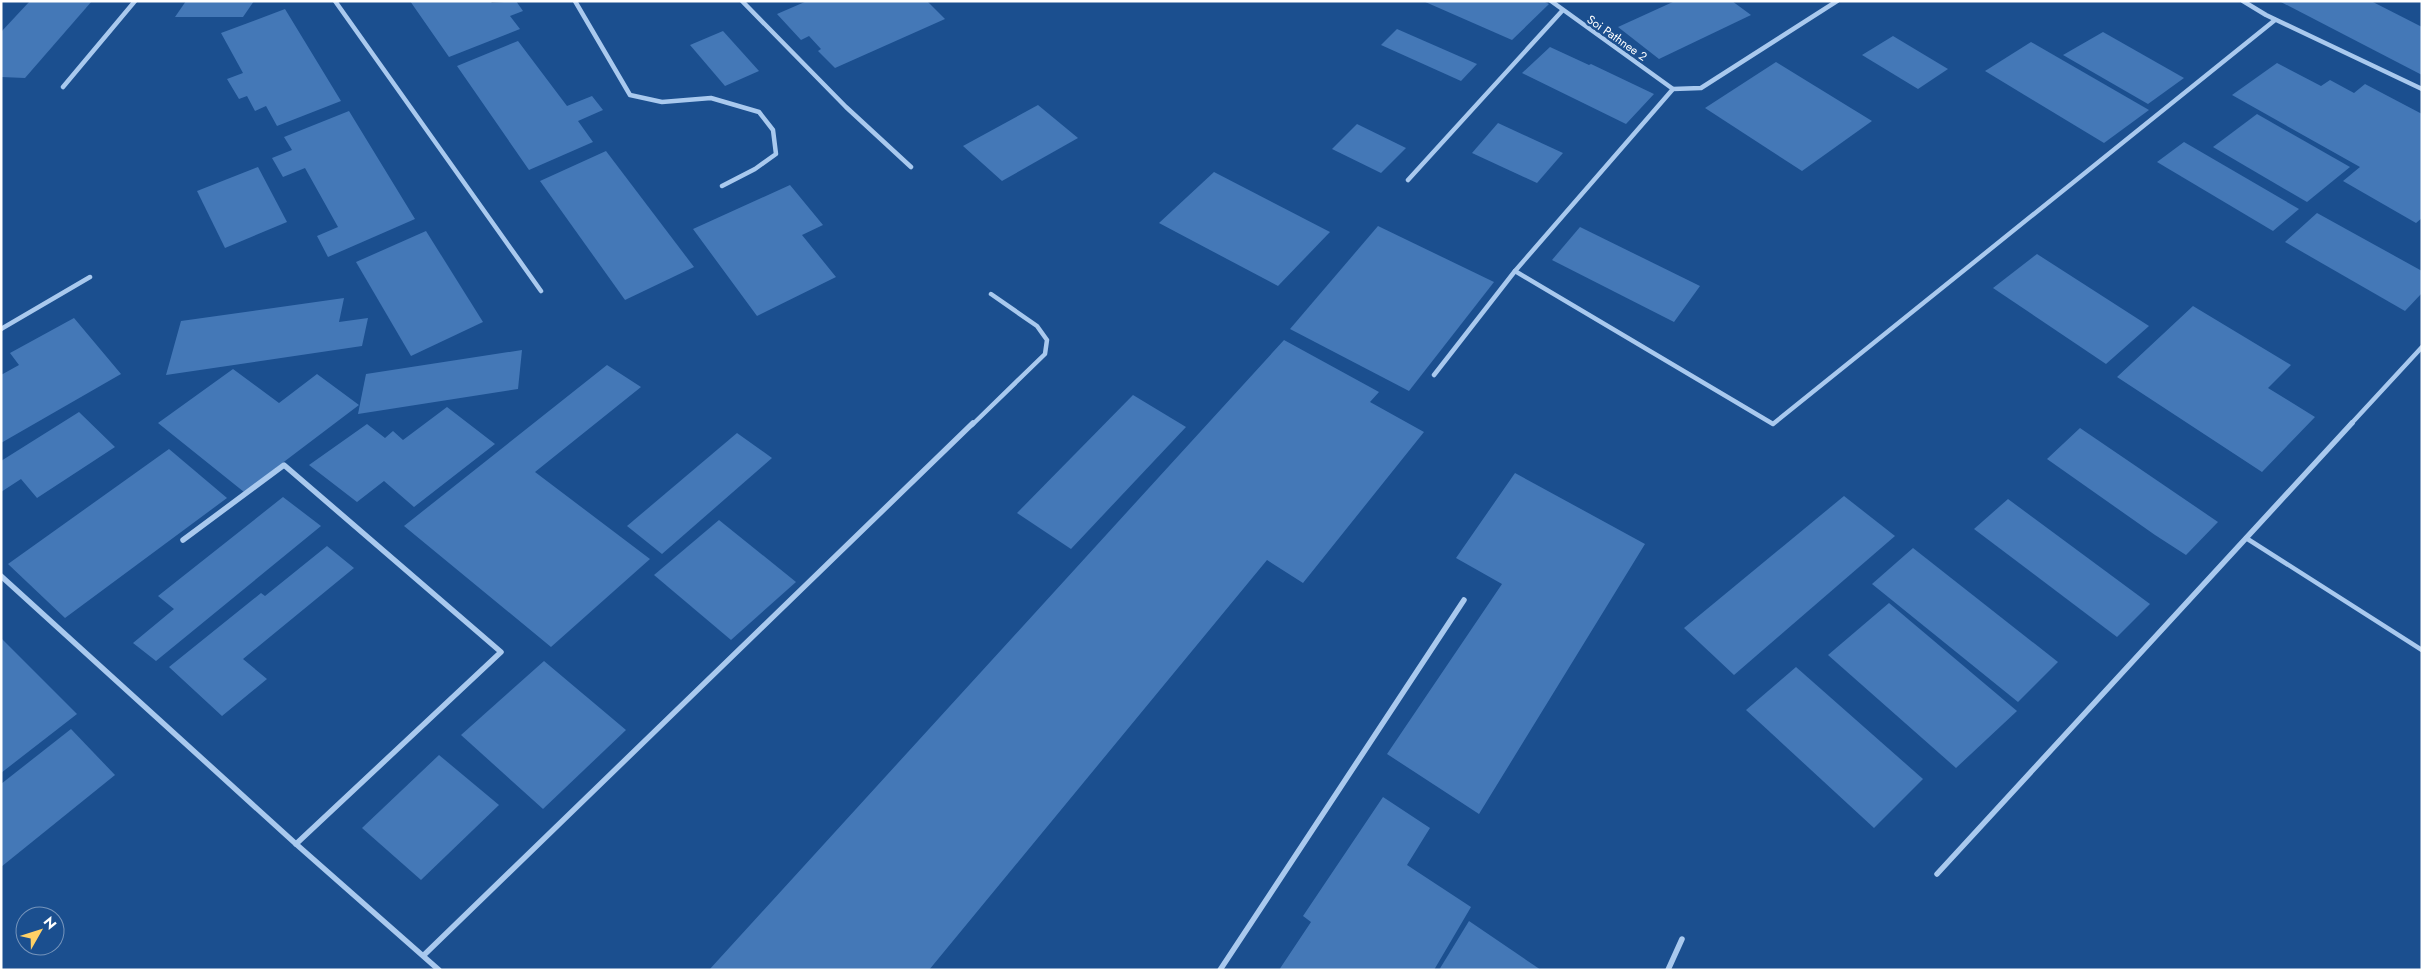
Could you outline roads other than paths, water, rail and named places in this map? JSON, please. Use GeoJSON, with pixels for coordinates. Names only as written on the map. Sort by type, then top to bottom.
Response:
{"type":"FeatureCollection","features":[{"type":"Feature","properties":{"kind":"street"},"geometry":{"type":"LineString","coordinates":[[63,87],[135,1]]}},
{"type":"Feature","properties":{"kind":"street"},"geometry":{"type":"LineString","coordinates":[[335,1],[542,291]]}},
{"type":"Feature","properties":{"kind":"street"},"geometry":{"type":"LineString","coordinates":[[575,1],[630,95],[662,102],[711,98],[759,112],[773,130],[776,154],[755,169],[722,186]]}},
{"type":"Feature","properties":{"kind":"street"},"geometry":{"type":"LineString","coordinates":[[742,1],[877,139],[911,167]]}},
{"type":"Feature","properties":{"kind":"street","name":"Soi Pathnee 2"},"geometry":{"type":"LineString","coordinates":[[1551,1],[1562,12],[1673,89]]}},
{"type":"Feature","properties":{"kind":"street"},"geometry":{"type":"LineString","coordinates":[[1434,375],[1515,271],[1673,89],[1701,88],[1837,1]]}},
{"type":"Feature","properties":{"kind":"street"},"geometry":{"type":"LineString","coordinates":[[2243,1],[2274,20],[2422,89]]}},
{"type":"Feature","properties":{"kind":"street"},"geometry":{"type":"LineString","coordinates":[[1408,180],[1562,12]]}},
{"type":"Feature","properties":{"kind":"street"},"geometry":{"type":"LineString","coordinates":[[1515,271],[1773,424],[2274,20]]}},
{"type":"Feature","properties":{"kind":"street"},"geometry":{"type":"LineString","coordinates":[[1,329],[90,277]]}},
{"type":"Feature","properties":{"kind":"street"},"geometry":{"type":"LineString","coordinates":[[424,955],[1045,354],[1047,340],[1037,326],[991,294]]}},
{"type":"Feature","properties":{"kind":"street"},"geometry":{"type":"LineString","coordinates":[[1937,874],[2422,347]]}},
{"type":"Feature","properties":{"kind":"street"},"geometry":{"type":"LineString","coordinates":[[183,540],[284,465],[501,652],[296,844]]}},
{"type":"Feature","properties":{"kind":"street"},"geometry":{"type":"LineString","coordinates":[[1,576],[296,844],[439,970]]}},
{"type":"Feature","properties":{"kind":"street"},"geometry":{"type":"LineString","coordinates":[[1220,970],[1464,600]]}},
{"type":"Feature","properties":{"kind":"street"},"geometry":{"type":"LineString","coordinates":[[1668,970],[1682,940]]}},
{"type":"Feature","properties":{"kind":"lane"},"geometry":{"type":"LineString","coordinates":[[2246,538],[2422,650]]}}]}
